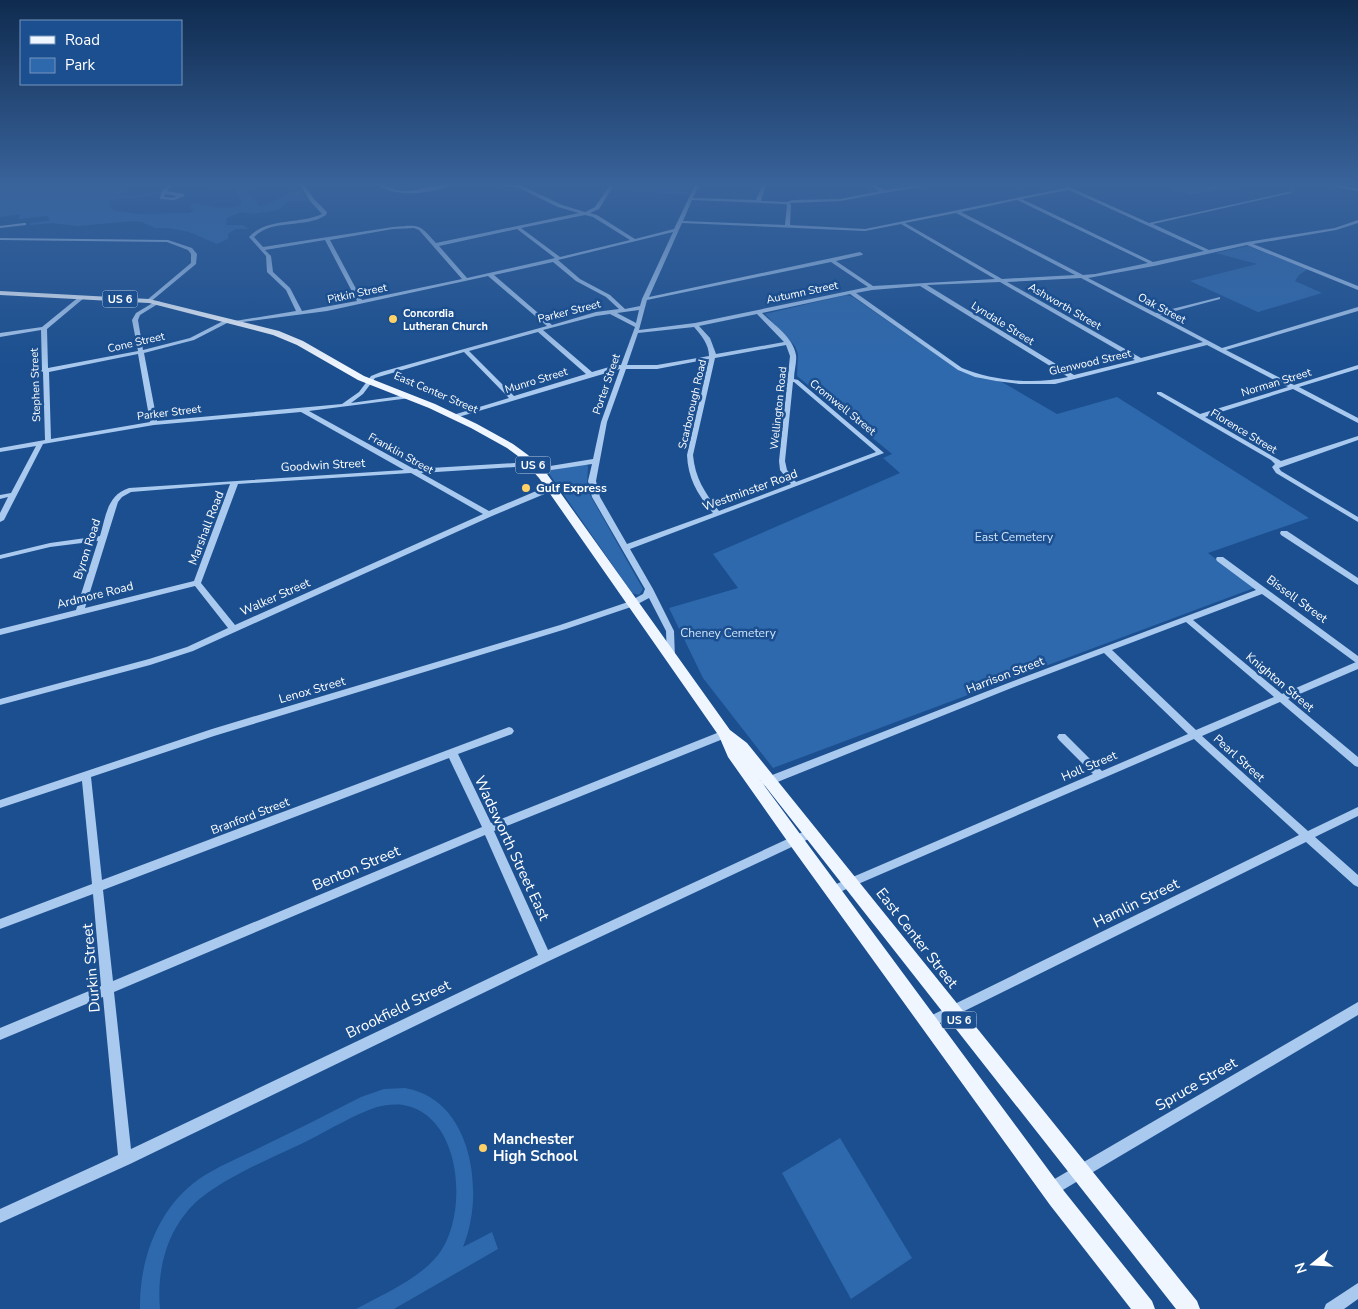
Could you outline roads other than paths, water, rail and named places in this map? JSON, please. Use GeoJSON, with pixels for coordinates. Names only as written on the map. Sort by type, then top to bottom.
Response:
{"type":"FeatureCollection","features":[{"type":"Feature","properties":{"kind":"main road","name":"East Center Street"},"geometry":{"type":"LineString","coordinates":[[0,293],[158,302],[276,333],[300,343],[368,381],[455,416],[510,446],[530,462],[551,488],[725,734],[733,752],[811,833],[1189,1309]]}},
{"type":"Feature","properties":{"kind":"main road","name":"East Center Street"},"geometry":{"type":"LineString","coordinates":[[762,783],[795,841],[831,891],[1051,1189],[1144,1309]]}},
{"type":"Feature","properties":{"kind":"street"},"geometry":{"type":"LineString","coordinates":[[149,301],[193,264],[194,254],[190,249],[182,246]]}},
{"type":"Feature","properties":{"kind":"street"},"geometry":{"type":"LineString","coordinates":[[259,246],[268,256],[270,272],[288,290],[300,313]]}},
{"type":"Feature","properties":{"kind":"street"},"geometry":{"type":"LineString","coordinates":[[261,249],[278,246]]}},
{"type":"Feature","properties":{"kind":"street"},"geometry":{"type":"LineString","coordinates":[[331,246],[360,302]]}},
{"type":"Feature","properties":{"kind":"street"},"geometry":{"type":"LineString","coordinates":[[436,246],[466,280]]}},
{"type":"Feature","properties":{"kind":"street"},"geometry":{"type":"LineString","coordinates":[[540,246],[578,280],[608,296],[623,310]]}},
{"type":"Feature","properties":{"kind":"street","name":"Pitkin Street"},"geometry":{"type":"LineString","coordinates":[[233,321],[300,313],[360,302],[615,246]]}},
{"type":"Feature","properties":{"kind":"street","name":"Porter Street"},"geometry":{"type":"LineString","coordinates":[[670,246],[644,299],[624,367],[604,422],[595,461],[593,489],[670,630],[671,660]]}},
{"type":"Feature","properties":{"kind":"street","name":"Ashworth Street"},"geometry":{"type":"LineString","coordinates":[[942,246],[1140,360]]}},
{"type":"Feature","properties":{"kind":"street","name":"Oak Street"},"geometry":{"type":"LineString","coordinates":[[1023,246],[1358,421]]}},
{"type":"Feature","properties":{"kind":"street"},"geometry":{"type":"LineString","coordinates":[[1117,246],[1154,264]]}},
{"type":"Feature","properties":{"kind":"street"},"geometry":{"type":"LineString","coordinates":[[1197,246],[1210,252]]}},
{"type":"Feature","properties":{"kind":"street","name":"Autumn Street"},"geometry":{"type":"LineString","coordinates":[[636,329],[695,325],[872,288],[1001,280],[1083,278],[1234,246]]}},
{"type":"Feature","properties":{"kind":"street"},"geometry":{"type":"LineString","coordinates":[[1255,246],[1358,288]]}},
{"type":"Feature","properties":{"kind":"street"},"geometry":{"type":"LineString","coordinates":[[644,299],[860,254]]}},
{"type":"Feature","properties":{"kind":"street"},"geometry":{"type":"LineString","coordinates":[[832,260],[872,288]]}},
{"type":"Feature","properties":{"kind":"street"},"geometry":{"type":"LineString","coordinates":[[490,275],[550,326]]}},
{"type":"Feature","properties":{"kind":"street","name":"Lyndale Street"},"geometry":{"type":"LineString","coordinates":[[921,284],[1074,378]]}},
{"type":"Feature","properties":{"kind":"street","name":"Glenwood Street"},"geometry":{"type":"LineString","coordinates":[[851,292],[960,369],[977,376],[1020,382],[1055,382],[1207,343]]}},
{"type":"Feature","properties":{"kind":"street"},"geometry":{"type":"LineString","coordinates":[[0,335],[44,328],[82,297]]}},
{"type":"Feature","properties":{"kind":"street"},"geometry":{"type":"LineString","coordinates":[[1155,315],[1218,298]]}},
{"type":"Feature","properties":{"kind":"street"},"geometry":{"type":"LineString","coordinates":[[154,423],[135,320],[138,314],[158,302]]}},
{"type":"Feature","properties":{"kind":"street","name":"Parker Street"},"geometry":{"type":"LineString","coordinates":[[342,406],[361,393],[368,381],[373,377],[384,373],[538,329],[610,312],[641,308]]}},
{"type":"Feature","properties":{"kind":"street"},"geometry":{"type":"LineString","coordinates":[[1220,350],[1358,309]]}},
{"type":"Feature","properties":{"kind":"street","name":"Parker Street"},"geometry":{"type":"LineString","coordinates":[[610,312],[636,329]]}},
{"type":"Feature","properties":{"kind":"street"},"geometry":{"type":"LineString","coordinates":[[758,312],[788,342]]}},
{"type":"Feature","properties":{"kind":"street","name":"Cone Street"},"geometry":{"type":"LineString","coordinates":[[44,371],[141,352],[192,339],[233,321]]}},
{"type":"Feature","properties":{"kind":"street","name":"Scarborough Road"},"geometry":{"type":"LineString","coordinates":[[695,325],[707,338],[713,357],[690,455],[690,466],[697,487],[718,514]]}},
{"type":"Feature","properties":{"kind":"street","name":"Stephen Street"},"geometry":{"type":"LineString","coordinates":[[44,328],[44,442]]}},
{"type":"Feature","properties":{"kind":"street"},"geometry":{"type":"LineString","coordinates":[[538,329],[590,374]]}},
{"type":"Feature","properties":{"kind":"street"},"geometry":{"type":"LineString","coordinates":[[624,367],[657,367],[788,342]]}},
{"type":"Feature","properties":{"kind":"street","name":"Wellington Road"},"geometry":{"type":"LineString","coordinates":[[788,342],[793,356],[782,461],[784,470],[795,485]]}},
{"type":"Feature","properties":{"kind":"street"},"geometry":{"type":"LineString","coordinates":[[465,350],[513,398]]}},
{"type":"Feature","properties":{"kind":"street","name":"Munro Street"},"geometry":{"type":"LineString","coordinates":[[455,416],[590,374],[616,367],[624,367]]}},
{"type":"Feature","properties":{"kind":"street","name":"Norman Street"},"geometry":{"type":"LineString","coordinates":[[1200,416],[1358,367]]}},
{"type":"Feature","properties":{"kind":"street","name":"Cromwell Street"},"geometry":{"type":"LineString","coordinates":[[791,380],[796,381],[881,452]]}},
{"type":"Feature","properties":{"kind":"street","name":"Florence Street"},"geometry":{"type":"LineString","coordinates":[[1159,393],[1280,464],[1275,467],[1278,472],[1358,520]]}},
{"type":"Feature","properties":{"kind":"street","name":"Parker Street"},"geometry":{"type":"LineString","coordinates":[[0,450],[154,423],[303,410],[408,397]]}},
{"type":"Feature","properties":{"kind":"street","name":"Franklin Street"},"geometry":{"type":"LineString","coordinates":[[303,410],[489,514]]}},
{"type":"Feature","properties":{"kind":"street"},"geometry":{"type":"LineString","coordinates":[[1280,464],[1358,438]]}},
{"type":"Feature","properties":{"kind":"street"},"geometry":{"type":"LineString","coordinates":[[0,520],[44,442]]}},
{"type":"Feature","properties":{"kind":"street","name":"Westminster Road"},"geometry":{"type":"LineString","coordinates":[[626,548],[881,452]]}},
{"type":"Feature","properties":{"kind":"street"},"geometry":{"type":"LineString","coordinates":[[538,470],[595,461]]}},
{"type":"Feature","properties":{"kind":"street","name":"Goodwin Street"},"geometry":{"type":"LineString","coordinates":[[119,495],[138,488],[515,465],[530,462]]}},
{"type":"Feature","properties":{"kind":"street","name":"Marshall Road"},"geometry":{"type":"LineString","coordinates":[[234,630],[197,583],[235,482]]}},
{"type":"Feature","properties":{"kind":"street","name":"Walker Street"},"geometry":{"type":"LineString","coordinates":[[0,702],[150,662],[190,649],[489,514],[551,488]]}},
{"type":"Feature","properties":{"kind":"street"},"geometry":{"type":"LineString","coordinates":[[0,497],[14,494]]}},
{"type":"Feature","properties":{"kind":"street","name":"Byron Road"},"geometry":{"type":"LineString","coordinates":[[80,612],[114,502],[119,495]]}},
{"type":"Feature","properties":{"kind":"street"},"geometry":{"type":"LineString","coordinates":[[1284,533],[1358,582]]}},
{"type":"Feature","properties":{"kind":"street"},"geometry":{"type":"LineString","coordinates":[[0,557],[50,545],[102,538]]}},
{"type":"Feature","properties":{"kind":"street","name":"Bissell Street"},"geometry":{"type":"LineString","coordinates":[[1220,559],[1358,660]]}},
{"type":"Feature","properties":{"kind":"street","name":"Ardmore Road"},"geometry":{"type":"LineString","coordinates":[[0,632],[197,583]]}},
{"type":"Feature","properties":{"kind":"street"},"geometry":{"type":"LineString","coordinates":[[632,604],[647,596],[649,589]]}},
{"type":"Feature","properties":{"kind":"street","name":"Harrison Street"},"geometry":{"type":"LineString","coordinates":[[762,783],[1263,590]]}},
{"type":"Feature","properties":{"kind":"street","name":"Lenox Street"},"geometry":{"type":"LineString","coordinates":[[0,804],[212,732],[554,630],[632,604]]}},
{"type":"Feature","properties":{"kind":"street","name":"Knighton Street"},"geometry":{"type":"LineString","coordinates":[[1187,619],[1358,763]]}},
{"type":"Feature","properties":{"kind":"street","name":"Pearl Street"},"geometry":{"type":"LineString","coordinates":[[1106,650],[1194,734],[1358,882]]}},
{"type":"Feature","properties":{"kind":"street","name":"Holl Street"},"geometry":{"type":"LineString","coordinates":[[831,891],[1358,665]]}},
{"type":"Feature","properties":{"kind":"street","name":"Branford Street"},"geometry":{"type":"LineString","coordinates":[[0,924],[509,731]]}},
{"type":"Feature","properties":{"kind":"street","name":"Benton Street"},"geometry":{"type":"LineString","coordinates":[[0,1034],[107,987],[488,829],[725,734]]}},
{"type":"Feature","properties":{"kind":"street"},"geometry":{"type":"LineString","coordinates":[[1062,737],[1100,775]]}},
{"type":"Feature","properties":{"kind":"street","name":"Wadsworth Street East"},"geometry":{"type":"LineString","coordinates":[[452,753],[545,957]]}},
{"type":"Feature","properties":{"kind":"street","name":"Durkin Street"},"geometry":{"type":"LineString","coordinates":[[86,775],[99,887],[107,987],[125,1159]]}},
{"type":"Feature","properties":{"kind":"street","name":"Hamlin Street"},"geometry":{"type":"LineString","coordinates":[[928,1023],[1358,811]]}},
{"type":"Feature","properties":{"kind":"street","name":"Brookfield Street"},"geometry":{"type":"LineString","coordinates":[[0,1216],[125,1159],[545,957],[811,833]]}},
{"type":"Feature","properties":{"kind":"street","name":"Spruce Street"},"geometry":{"type":"LineString","coordinates":[[1051,1189],[1358,1008]]}},
{"type":"Feature","properties":{"kind":"street"},"geometry":{"type":"LineString","coordinates":[[1331,1309],[1358,1290]]}},
{"type":"Feature","properties":{"kind":"place","name":"Concordia Lutheran Church"},"geometry":{"type":"Point","coordinates":[393,319]}},
{"type":"Feature","properties":{"kind":"place","name":"Gulf Express"},"geometry":{"type":"Point","coordinates":[526,488]}},
{"type":"Feature","properties":{"kind":"place","name":"Manchester High School"},"geometry":{"type":"Point","coordinates":[483,1148]}},
{"type":"Feature","properties":{"kind":"park label","name":"East Cemetery"},"geometry":{"type":"Point","coordinates":[1014,537]}},
{"type":"Feature","properties":{"kind":"park label","name":"Cheney Cemetery"},"geometry":{"type":"Point","coordinates":[728,633]}}]}
